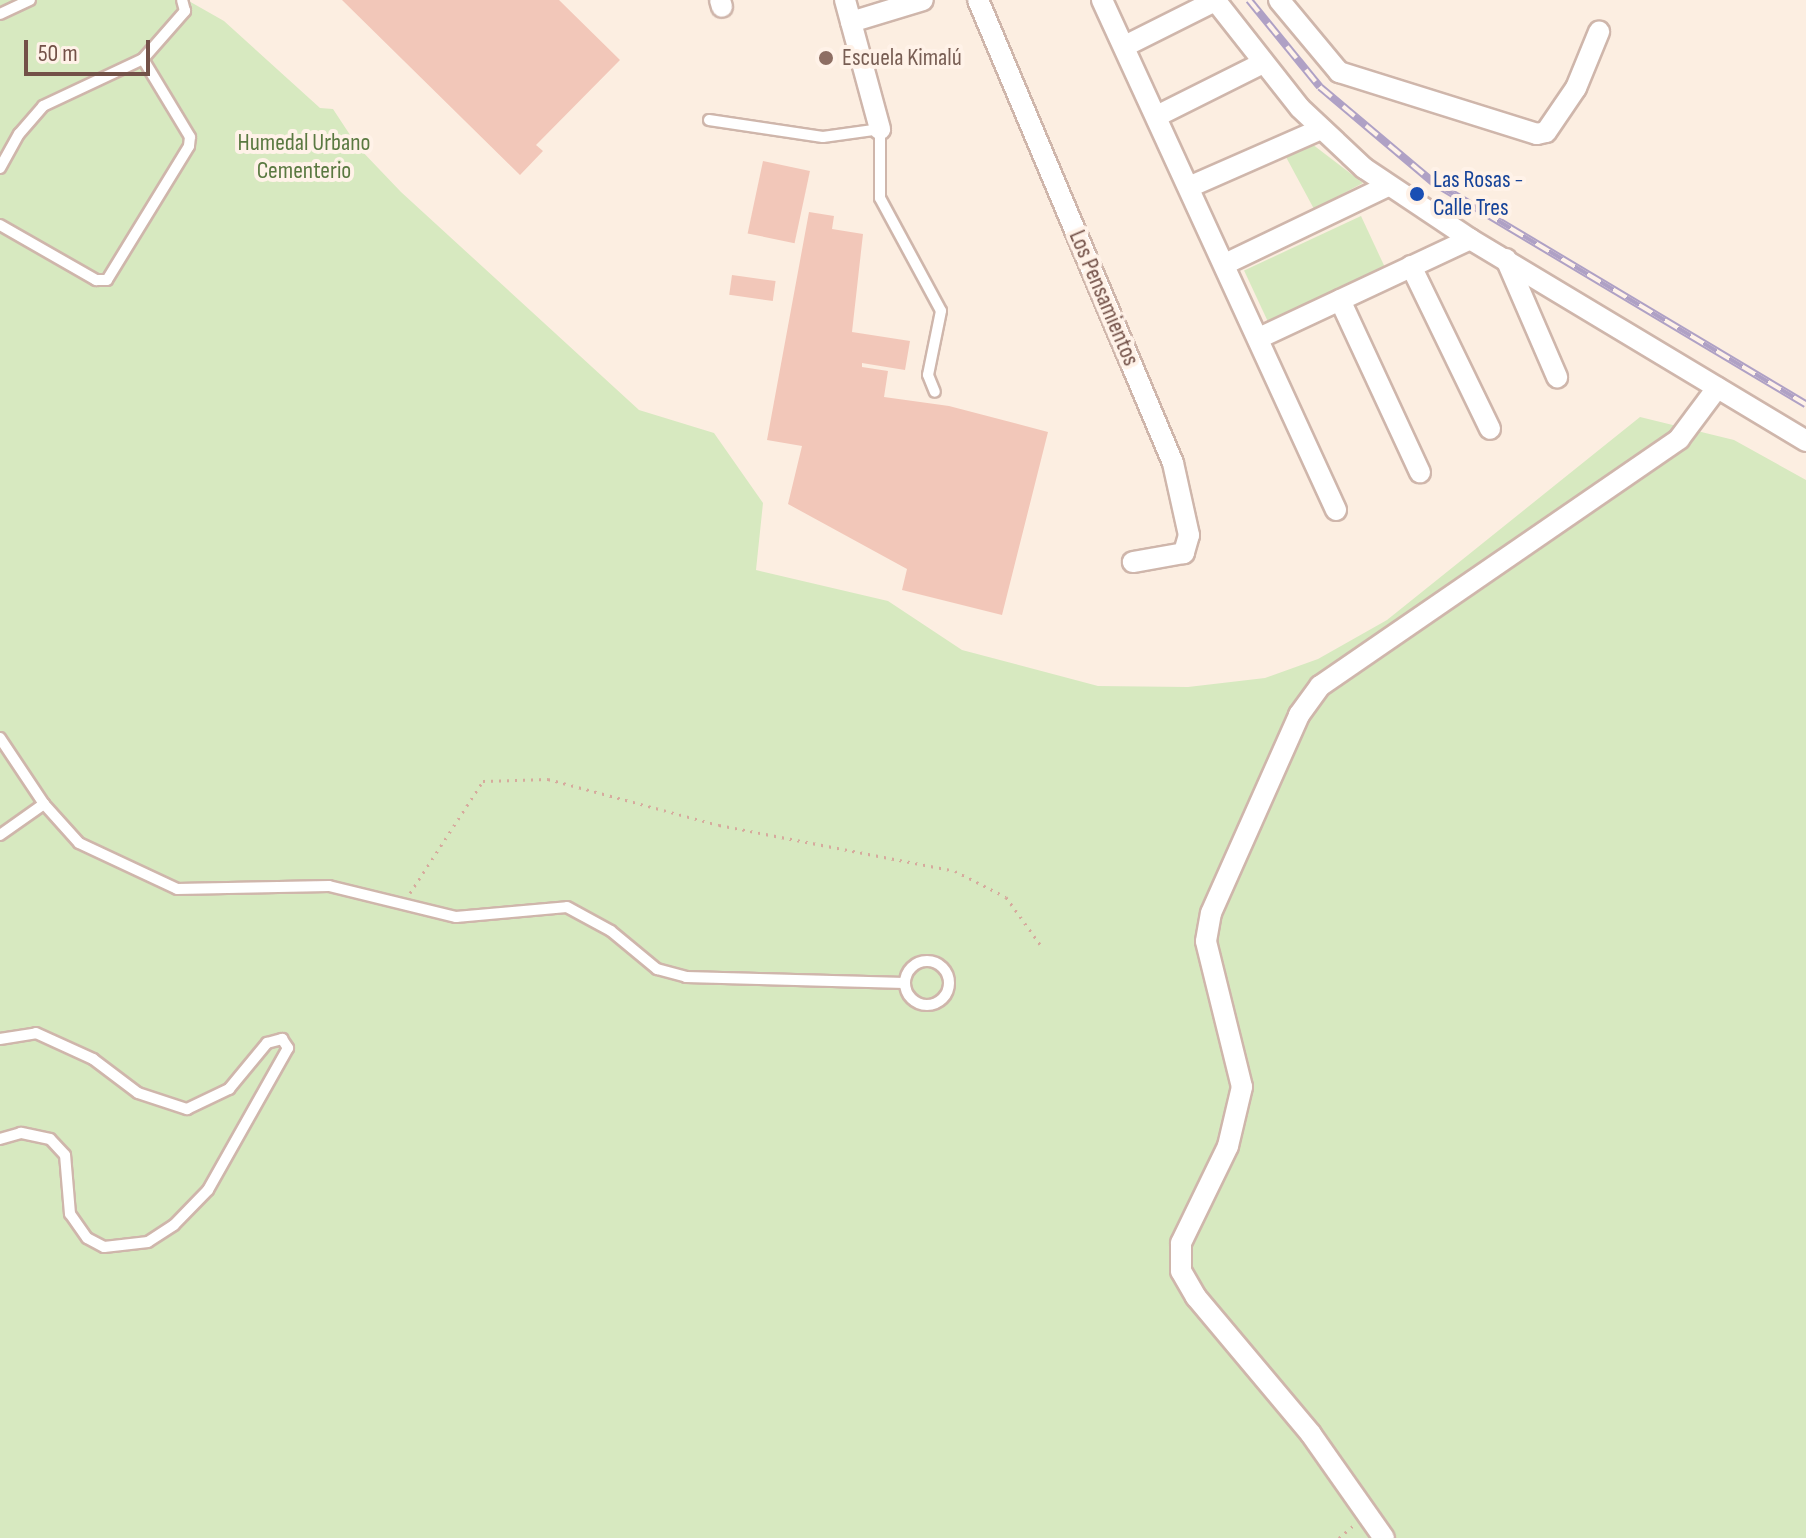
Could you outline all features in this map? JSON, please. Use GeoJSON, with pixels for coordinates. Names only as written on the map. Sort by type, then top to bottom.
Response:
{"type":"FeatureCollection","features":[{"type":"Feature","properties":{"kind":"street"},"geometry":{"type":"LineString","coordinates":[[845,0],[880,129]]}},
{"type":"Feature","properties":{"kind":"street"},"geometry":{"type":"LineString","coordinates":[[851,22],[923,0]]}},
{"type":"Feature","properties":{"kind":"street","name":"Los Pensamientos"},"geometry":{"type":"LineString","coordinates":[[978,0],[1173,463],[1189,535],[1184,553],[1133,562]]}},
{"type":"Feature","properties":{"kind":"street"},"geometry":{"type":"LineString","coordinates":[[1102,0],[1336,510]]}},
{"type":"Feature","properties":{"kind":"street"},"geometry":{"type":"LineString","coordinates":[[1125,46],[1215,0],[1263,63],[1321,129],[1388,186],[1470,239],[1806,441]]}},
{"type":"Feature","properties":{"kind":"street"},"geometry":{"type":"LineString","coordinates":[[1279,0],[1339,72],[1537,134],[1546,132],[1576,88],[1599,32]]}},
{"type":"Feature","properties":{"kind":"street"},"geometry":{"type":"LineString","coordinates":[[1157,116],[1263,63]]}},
{"type":"Feature","properties":{"kind":"street"},"geometry":{"type":"LineString","coordinates":[[1189,187],[1321,129]]}},
{"type":"Feature","properties":{"kind":"street"},"geometry":{"type":"LineString","coordinates":[[1225,264],[1388,186]]}},
{"type":"Feature","properties":{"kind":"street"},"geometry":{"type":"LineString","coordinates":[[1259,338],[1470,239]]}},
{"type":"Feature","properties":{"kind":"street"},"geometry":{"type":"LineString","coordinates":[[1506,259],[1557,377]]}},
{"type":"Feature","properties":{"kind":"street"},"geometry":{"type":"LineString","coordinates":[[1411,266],[1490,429]]}},
{"type":"Feature","properties":{"kind":"street"},"geometry":{"type":"LineString","coordinates":[[1340,300],[1420,472]]}},
{"type":"Feature","properties":{"kind":"street"},"geometry":{"type":"LineString","coordinates":[[1384,1538],[1311,1434],[1196,1297],[1181,1271],[1181,1243],[1228,1146],[1242,1087],[1206,941],[1211,913],[1299,715],[1320,686],[1679,439],[1717,388]]}},
{"type":"Feature","properties":{"kind":"lane"},"geometry":{"type":"LineString","coordinates":[[0,14],[30,0]]}},
{"type":"Feature","properties":{"kind":"lane"},"geometry":{"type":"LineString","coordinates":[[0,225],[96,280],[107,280],[189,146],[190,137],[143,59],[145,50],[185,11],[182,0]]}},
{"type":"Feature","properties":{"kind":"lane"},"geometry":{"type":"LineString","coordinates":[[0,168],[19,134],[43,106],[143,59]]}},
{"type":"Feature","properties":{"kind":"lane"},"geometry":{"type":"LineString","coordinates":[[709,120],[823,137],[880,129],[880,198],[941,311],[928,375],[935,392]]}},
{"type":"Feature","properties":{"kind":"lane"},"geometry":{"type":"LineString","coordinates":[[0,738],[44,804],[79,843],[177,889],[329,886],[456,917],[567,907],[611,931],[657,969],[686,977],[905,983]]}},
{"type":"Feature","properties":{"kind":"lane"},"geometry":{"type":"LineString","coordinates":[[0,835],[44,804]]}},
{"type":"Feature","properties":{"kind":"lane"},"geometry":{"type":"LineString","coordinates":[[928,961],[943,968],[949,980],[946,993],[931,1004],[910,997],[905,983],[912,967],[928,961]]}},
{"type":"Feature","properties":{"kind":"lane"},"geometry":{"type":"LineString","coordinates":[[0,1039],[36,1033],[93,1059],[138,1093],[187,1109],[229,1089],[267,1043],[282,1039],[288,1048],[208,1190],[174,1225],[148,1242],[104,1247],[87,1238],[70,1214],[65,1155],[50,1139],[21,1133],[0,1139]]}},
{"type":"Feature","properties":{"kind":"path"},"geometry":{"type":"LineString","coordinates":[[402,906],[483,781],[548,779],[719,825],[955,871],[1006,897],[1042,947]]}},
{"type":"Feature","properties":{"kind":"green space","name":"Humedal Urbano Cementerio"},"geometry":{"type":"Polygon","coordinates":[[[0,0],[187,0],[224,21],[320,108],[333,109],[358,147],[401,192],[639,410],[714,433],[763,503],[756,570],[888,601],[962,650],[1098,686],[1188,687],[1265,678],[1318,659],[1387,620],[1640,417],[1734,440],[1806,480],[1806,1538],[0,1538],[0,0]]]}},
{"type":"Feature","properties":{"kind":"green space"},"geometry":{"type":"Polygon","coordinates":[[[1312,144],[1363,183],[1314,209],[1286,157],[1312,144]]]}},
{"type":"Feature","properties":{"kind":"green space"},"geometry":{"type":"Polygon","coordinates":[[[1361,216],[1386,269],[1269,324],[1244,271],[1361,216]]]}},
{"type":"Feature","properties":{"kind":"building"},"geometry":{"type":"Polygon","coordinates":[[[342,0],[559,0],[620,60],[536,145],[543,151],[520,175],[342,0]]]}},
{"type":"Feature","properties":{"kind":"building"},"geometry":{"type":"Polygon","coordinates":[[[763,161],[810,171],[795,243],[748,233],[763,161]]]}},
{"type":"Feature","properties":{"kind":"building"},"geometry":{"type":"Polygon","coordinates":[[[809,212],[834,216],[832,229],[863,234],[852,332],[910,341],[905,370],[862,363],[862,367],[888,371],[884,397],[949,406],[1048,432],[1002,615],[902,590],[907,569],[788,504],[802,446],[767,440],[809,212]]]}},
{"type":"Feature","properties":{"kind":"building"},"geometry":{"type":"Polygon","coordinates":[[[732,275],[776,281],[773,301],[729,295],[732,275]]]}},
{"type":"Feature","properties":{"kind":"railway"},"geometry":{"type":"LineString","coordinates":[[1249,0],[1320,87],[1433,182],[1806,404]]}},
{"type":"Feature","properties":{"kind":"place","name":"Escuela Kimalú"},"geometry":{"type":"Point","coordinates":[826,58]}},
{"type":"Feature","properties":{"kind":"place","name":"Las Rosas - Calle Tres"},"geometry":{"type":"Point","coordinates":[1417,194]}}]}
